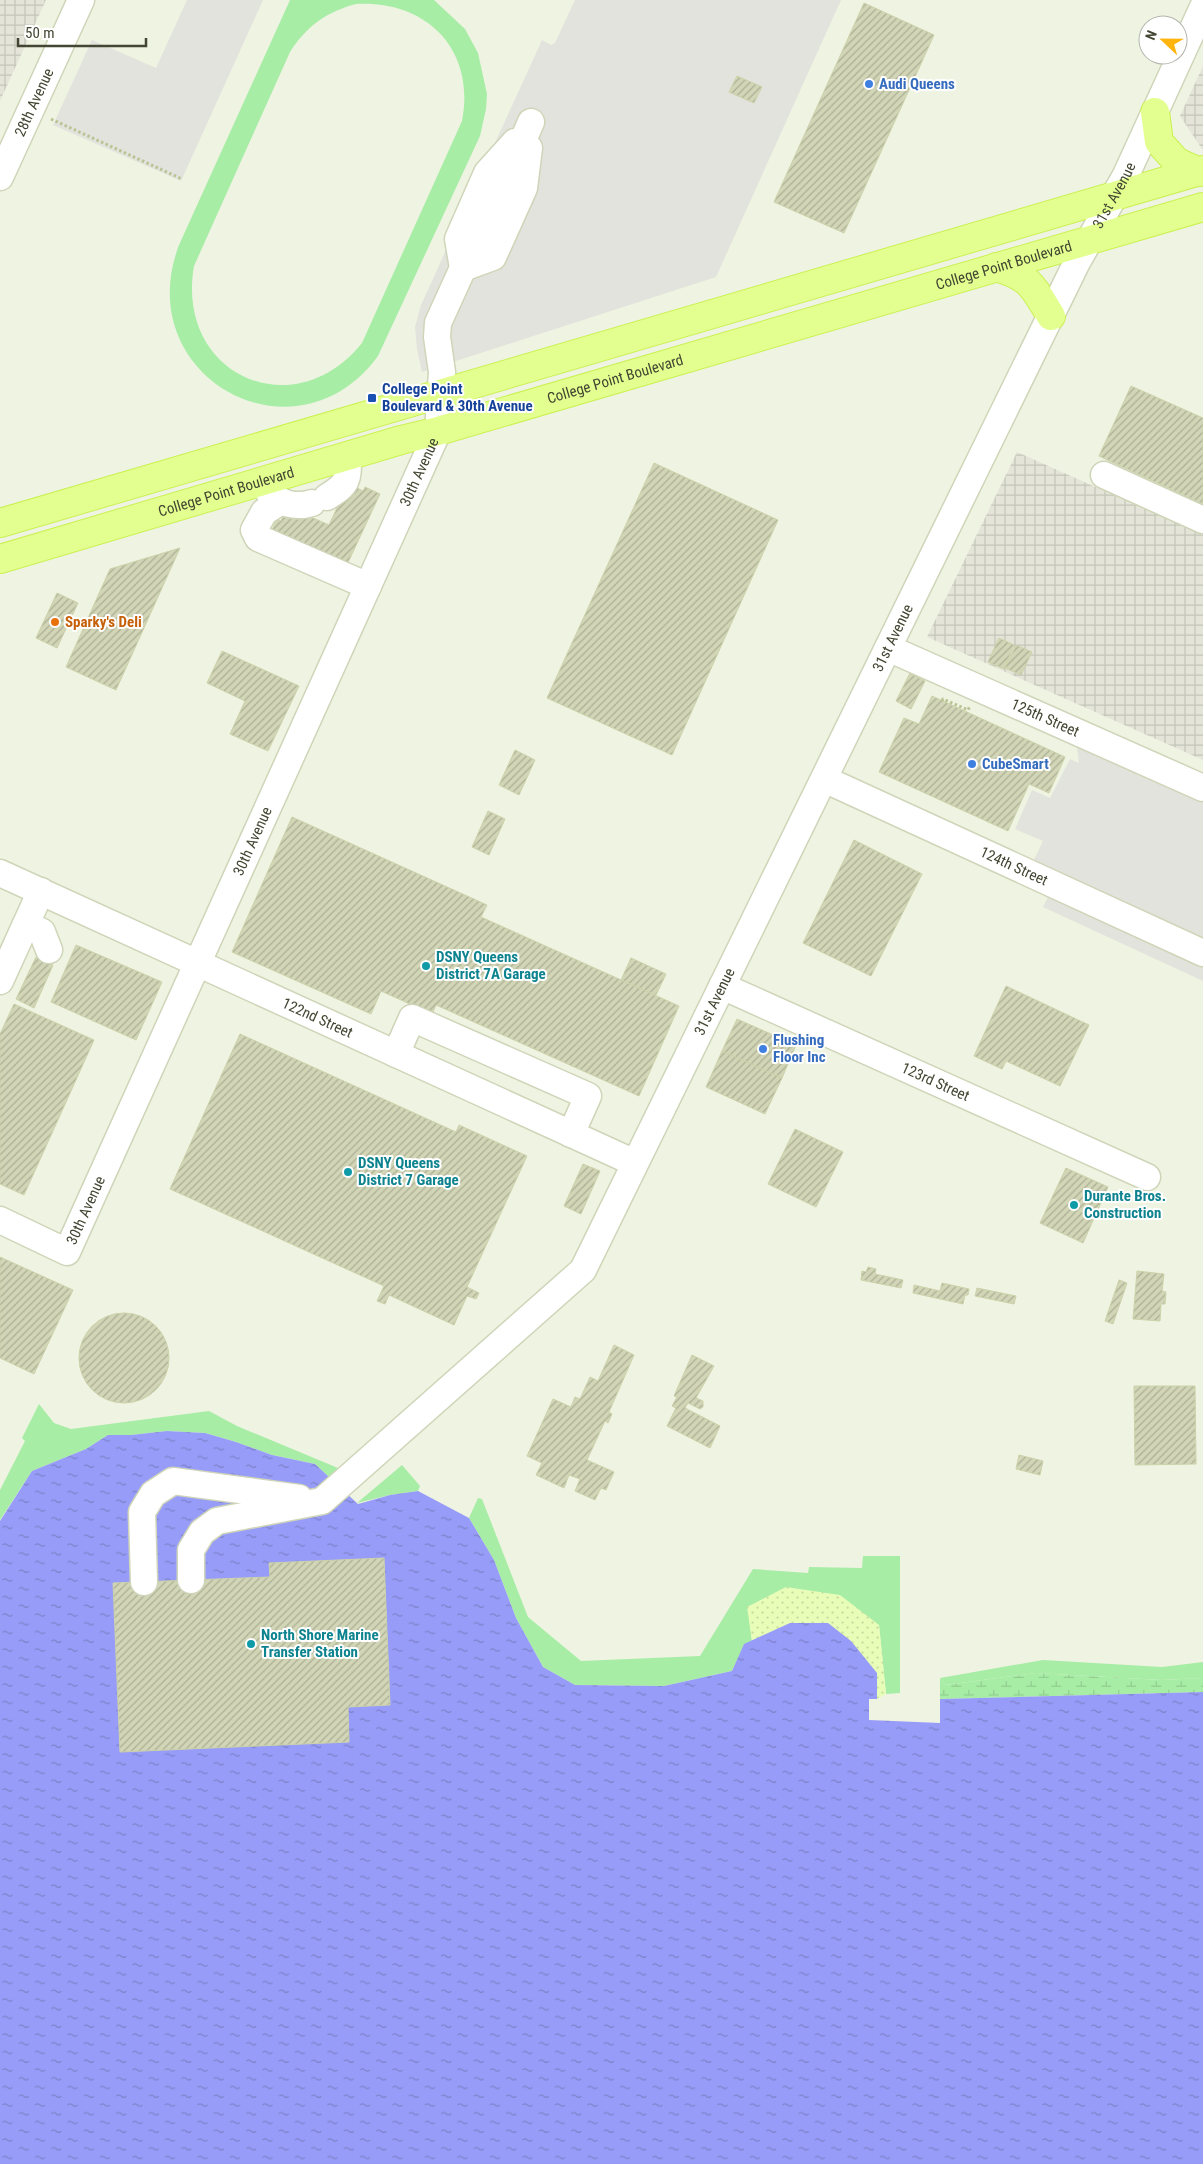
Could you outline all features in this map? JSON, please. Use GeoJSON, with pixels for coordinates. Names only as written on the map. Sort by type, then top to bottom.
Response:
{"type":"FeatureCollection","features":[{"type":"Feature","properties":{"kind":"main road"},"geometry":{"type":"LineString","coordinates":[[1155,112],[1159,142],[1177,162],[1201,171]]}},
{"type":"Feature","properties":{"kind":"main road"},"geometry":{"type":"LineString","coordinates":[[0,523],[1201,171]]}},
{"type":"Feature","properties":{"kind":"main road","name":"College Point Boulevard"},"geometry":{"type":"LineString","coordinates":[[0,559],[401,440],[438,431],[1203,207]]}},
{"type":"Feature","properties":{"kind":"main road"},"geometry":{"type":"LineString","coordinates":[[996,267],[1016,273],[1032,285],[1050,316]]}},
{"type":"Feature","properties":{"kind":"street","name":"28th Avenue"},"geometry":{"type":"LineString","coordinates":[[0,177],[81,0]]}},
{"type":"Feature","properties":{"kind":"street","name":"31st Avenue"},"geometry":{"type":"LineString","coordinates":[[330,1494],[583,1270],[1050,316],[1126,175],[1155,112],[1193,55],[1203,7]]}},
{"type":"Feature","properties":{"kind":"street"},"geometry":{"type":"LineString","coordinates":[[438,431],[442,372],[437,338],[438,324],[462,268],[458,239],[487,173],[531,122],[524,188],[493,258],[462,268]]}},
{"type":"Feature","properties":{"kind":"street","name":"30th Avenue"},"geometry":{"type":"LineString","coordinates":[[0,1220],[67,1252],[438,431]]}},
{"type":"Feature","properties":{"kind":"street"},"geometry":{"type":"LineString","coordinates":[[262,482],[280,502],[303,506],[343,487],[348,478],[348,457]]}},
{"type":"Feature","properties":{"kind":"street"},"geometry":{"type":"LineString","coordinates":[[1104,475],[1203,520]]}},
{"type":"Feature","properties":{"kind":"street"},"geometry":{"type":"LineString","coordinates":[[280,502],[264,512],[254,530],[258,538],[368,586]]}},
{"type":"Feature","properties":{"kind":"street","name":"125th Street"},"geometry":{"type":"LineString","coordinates":[[888,648],[1203,788]]}},
{"type":"Feature","properties":{"kind":"street","name":"124th Street"},"geometry":{"type":"LineString","coordinates":[[824,779],[1203,953]]}},
{"type":"Feature","properties":{"kind":"street","name":"122nd Street"},"geometry":{"type":"LineString","coordinates":[[0,873],[635,1163]]}},
{"type":"Feature","properties":{"kind":"street"},"geometry":{"type":"LineString","coordinates":[[0,982],[41,891]]}},
{"type":"Feature","properties":{"kind":"street"},"geometry":{"type":"LineString","coordinates":[[26,924],[42,932],[49,950]]}},
{"type":"Feature","properties":{"kind":"street","name":"123rd Street"},"geometry":{"type":"LineString","coordinates":[[722,986],[1148,1177]]}},
{"type":"Feature","properties":{"kind":"street"},"geometry":{"type":"LineString","coordinates":[[396,1054],[412,1018],[588,1096],[571,1134]]}},
{"type":"Feature","properties":{"kind":"street"},"geometry":{"type":"LineString","coordinates":[[144,1582],[142,1512],[153,1494],[173,1481],[330,1494]]}},
{"type":"Feature","properties":{"kind":"street"},"geometry":{"type":"LineString","coordinates":[[191,1580],[191,1550],[202,1532],[217,1521],[330,1494]]}},
{"type":"Feature","properties":{"kind":"path"},"geometry":{"type":"LineString","coordinates":[[51,119],[182,179]]}},
{"type":"Feature","properties":{"kind":"shaded area"},"geometry":{"type":"Polygon","coordinates":[[[0,0],[46,0],[0,101],[0,0]]]}},
{"type":"Feature","properties":{"kind":"shaded area"},"geometry":{"type":"Polygon","coordinates":[[[187,0],[263,0],[181,181],[53,125],[92,40],[156,68],[187,0]]]}},
{"type":"Feature","properties":{"kind":"shaded area"},"geometry":{"type":"Polygon","coordinates":[[[575,0],[841,0],[716,277],[422,372],[415,327],[421,305],[542,40],[551,45],[555,43],[575,0]]]}},
{"type":"Feature","properties":{"kind":"shaded area"},"geometry":{"type":"Polygon","coordinates":[[[1203,66],[1203,149],[1202,149],[1180,116],[1203,66]]]}},
{"type":"Feature","properties":{"kind":"shaded area"},"geometry":{"type":"Polygon","coordinates":[[[1017,452],[1203,535],[1203,760],[927,637],[1017,452]]]}},
{"type":"Feature","properties":{"kind":"shaded area"},"geometry":{"type":"Polygon","coordinates":[[[1086,726],[1203,778],[1203,981],[1043,907],[1049,895],[1023,883],[1043,841],[1015,829],[1032,790],[1050,798],[1070,759],[1079,763],[1077,747],[1086,726]]]}},
{"type":"Feature","properties":{"kind":"green space"},"geometry":{"type":"Polygon","coordinates":[[[290,0],[434,0],[465,29],[478,53],[487,94],[480,136],[378,356],[344,389],[305,405],[265,405],[229,392],[198,367],[177,334],[170,292],[179,245],[290,0]],[[356,4],[335,11],[310,27],[296,43],[290,52],[194,266],[193,304],[203,336],[221,361],[245,377],[274,385],[304,382],[334,369],[362,343],[462,121],[464,95],[461,72],[453,52],[441,34],[424,21],[404,11],[382,5],[356,4]]]}},
{"type":"Feature","properties":{"kind":"green space"},"geometry":{"type":"Polygon","coordinates":[[[39,1404],[54,1423],[71,1429],[209,1411],[237,1426],[338,1468],[349,1462],[330,1478],[315,1464],[272,1455],[205,1433],[167,1431],[131,1435],[108,1435],[86,1449],[32,1471],[0,1520],[0,1490],[25,1441],[22,1438],[39,1404]]]}},
{"type":"Feature","properties":{"kind":"green space"},"geometry":{"type":"Polygon","coordinates":[[[402,1465],[420,1486],[418,1491],[357,1503],[402,1465]]]}},
{"type":"Feature","properties":{"kind":"green space"},"geometry":{"type":"Polygon","coordinates":[[[478,1498],[482,1499],[528,1617],[581,1661],[700,1656],[753,1569],[808,1573],[809,1567],[862,1568],[863,1556],[900,1556],[900,1693],[886,1694],[879,1625],[748,1607],[752,1641],[744,1645],[732,1671],[664,1686],[575,1685],[543,1667],[516,1618],[494,1560],[469,1518],[478,1498]]]}},
{"type":"Feature","properties":{"kind":"green space"},"geometry":{"type":"Polygon","coordinates":[[[1043,1660],[1162,1667],[1203,1662],[1203,1678],[1161,1680],[1036,1673],[945,1685],[940,1678],[1043,1660]]]}},
{"type":"Feature","properties":{"kind":"green space"},"geometry":{"type":"Polygon","coordinates":[[[1036,1673],[1161,1680],[1203,1678],[1203,1692],[940,1699],[940,1678],[945,1685],[1036,1673]]]}},
{"type":"Feature","properties":{"kind":"sand"},"geometry":{"type":"Polygon","coordinates":[[[786,1587],[840,1595],[879,1625],[886,1694],[877,1699],[877,1673],[790,1623],[752,1641],[747,1607],[786,1587]]]}},
{"type":"Feature","properties":{"kind":"water"},"geometry":{"type":"Polygon","coordinates":[[[167,1431],[205,1433],[272,1455],[315,1464],[358,1504],[390,1495],[418,1491],[469,1518],[494,1560],[516,1618],[543,1667],[575,1685],[664,1686],[732,1671],[744,1644],[790,1623],[828,1623],[851,1641],[877,1673],[877,1699],[869,1699],[869,1720],[940,1723],[940,1699],[1203,1692],[1203,2164],[0,2164],[0,1521],[32,1471],[86,1449],[108,1435],[131,1435],[167,1431]]]}},
{"type":"Feature","properties":{"kind":"building","name":"Audi Queens"},"geometry":{"type":"Polygon","coordinates":[[[864,3],[934,35],[844,233],[774,202],[864,3]]]}},
{"type":"Feature","properties":{"kind":"building"},"geometry":{"type":"Polygon","coordinates":[[[737,76],[762,87],[754,103],[729,92],[737,76]]]}},
{"type":"Feature","properties":{"kind":"building"},"geometry":{"type":"Polygon","coordinates":[[[1131,386],[1203,418],[1203,504],[1099,456],[1131,386]]]}},
{"type":"Feature","properties":{"kind":"building"},"geometry":{"type":"Polygon","coordinates":[[[654,463],[778,520],[672,755],[547,698],[654,463]]]}},
{"type":"Feature","properties":{"kind":"building"},"geometry":{"type":"Polygon","coordinates":[[[365,487],[380,494],[345,569],[270,534],[277,519],[281,521],[285,512],[297,511],[329,525],[344,493],[352,497],[357,488],[363,491],[365,487]]]}},
{"type":"Feature","properties":{"kind":"building"},"geometry":{"type":"Polygon","coordinates":[[[180,548],[116,690],[66,667],[110,569],[180,548]]]}},
{"type":"Feature","properties":{"kind":"building"},"geometry":{"type":"Polygon","coordinates":[[[57,593],[78,603],[57,648],[36,638],[57,593]]]}},
{"type":"Feature","properties":{"kind":"building"},"geometry":{"type":"Polygon","coordinates":[[[999,638],[1014,645],[1004,669],[988,662],[999,638]]]}},
{"type":"Feature","properties":{"kind":"building"},"geometry":{"type":"Polygon","coordinates":[[[1016,645],[1032,652],[1021,675],[1005,668],[1016,645]]]}},
{"type":"Feature","properties":{"kind":"building"},"geometry":{"type":"Polygon","coordinates":[[[222,651],[299,686],[268,751],[230,734],[245,701],[207,683],[222,651]]]}},
{"type":"Feature","properties":{"kind":"building"},"geometry":{"type":"Polygon","coordinates":[[[910,673],[925,681],[911,709],[896,701],[910,673]]]}},
{"type":"Feature","properties":{"kind":"building","name":"CubeSmart"},"geometry":{"type":"Polygon","coordinates":[[[932,696],[1065,757],[1049,793],[1029,784],[1008,831],[879,772],[904,718],[919,724],[932,696]]]}},
{"type":"Feature","properties":{"kind":"building"},"geometry":{"type":"Polygon","coordinates":[[[515,750],[535,760],[519,795],[499,785],[515,750]]]}},
{"type":"Feature","properties":{"kind":"building"},"geometry":{"type":"Polygon","coordinates":[[[488,811],[505,819],[489,855],[472,847],[488,811]]]}},
{"type":"Feature","properties":{"kind":"building","name":"DSNY Queens District 7A Garage"},"geometry":{"type":"Polygon","coordinates":[[[292,817],[487,905],[481,917],[679,1006],[639,1096],[436,1005],[432,1014],[381,991],[371,1014],[232,952],[292,817]]]}},
{"type":"Feature","properties":{"kind":"building"},"geometry":{"type":"Polygon","coordinates":[[[854,840],[922,874],[871,976],[803,943],[854,840]]]}},
{"type":"Feature","properties":{"kind":"building"},"geometry":{"type":"Polygon","coordinates":[[[76,945],[162,982],[136,1040],[51,1002],[76,945]]]}},
{"type":"Feature","properties":{"kind":"building"},"geometry":{"type":"Polygon","coordinates":[[[36,957],[53,965],[34,1008],[16,999],[36,957]]]}},
{"type":"Feature","properties":{"kind":"building"},"geometry":{"type":"Polygon","coordinates":[[[631,958],[666,974],[656,995],[621,980],[631,958]]]}},
{"type":"Feature","properties":{"kind":"building"},"geometry":{"type":"Polygon","coordinates":[[[1006,986],[1089,1025],[1060,1086],[1006,1061],[1002,1069],[974,1056],[1006,986]]]}},
{"type":"Feature","properties":{"kind":"building"},"geometry":{"type":"Polygon","coordinates":[[[14,1004],[94,1040],[24,1195],[0,1184],[0,1034],[14,1004]]]}},
{"type":"Feature","properties":{"kind":"building"},"geometry":{"type":"Polygon","coordinates":[[[737,1019],[796,1045],[782,1078],[722,1051],[737,1019]]]}},
{"type":"Feature","properties":{"kind":"building","name":"DSNY Queens District 7 Garage"},"geometry":{"type":"Polygon","coordinates":[[[240,1034],[456,1132],[459,1125],[527,1156],[467,1287],[479,1293],[476,1299],[467,1296],[454,1325],[389,1295],[385,1304],[377,1301],[384,1286],[170,1189],[240,1034]]]}},
{"type":"Feature","properties":{"kind":"building"},"geometry":{"type":"Polygon","coordinates":[[[722,1051],[782,1078],[765,1114],[706,1087],[722,1051]]]}},
{"type":"Feature","properties":{"kind":"building"},"geometry":{"type":"Polygon","coordinates":[[[795,1129],[843,1152],[816,1207],[768,1184],[795,1129]]]}},
{"type":"Feature","properties":{"kind":"building"},"geometry":{"type":"Polygon","coordinates":[[[583,1164],[600,1171],[581,1214],[564,1206],[583,1164]]]}},
{"type":"Feature","properties":{"kind":"building","name":"Durante Bros. Construction"},"geometry":{"type":"Polygon","coordinates":[[[1066,1168],[1108,1187],[1083,1243],[1040,1223],[1066,1168]]]}},
{"type":"Feature","properties":{"kind":"building"},"geometry":{"type":"Polygon","coordinates":[[[0,1257],[73,1290],[34,1374],[0,1358],[0,1257]]]}},
{"type":"Feature","properties":{"kind":"building"},"geometry":{"type":"Polygon","coordinates":[[[868,1267],[876,1269],[875,1274],[903,1280],[901,1288],[861,1280],[862,1271],[866,1272],[868,1267]]]}},
{"type":"Feature","properties":{"kind":"building"},"geometry":{"type":"Polygon","coordinates":[[[1137,1271],[1164,1274],[1162,1291],[1166,1292],[1165,1304],[1161,1304],[1160,1321],[1133,1319],[1137,1271]]]}},
{"type":"Feature","properties":{"kind":"building"},"geometry":{"type":"Polygon","coordinates":[[[1119,1280],[1127,1283],[1113,1324],[1105,1321],[1119,1280]]]}},
{"type":"Feature","properties":{"kind":"building"},"geometry":{"type":"Polygon","coordinates":[[[942,1283],[969,1289],[963,1304],[913,1293],[914,1285],[940,1291],[942,1283]]]}},
{"type":"Feature","properties":{"kind":"building"},"geometry":{"type":"Polygon","coordinates":[[[977,1288],[1016,1296],[1014,1304],[975,1296],[977,1288]]]}},
{"type":"Feature","properties":{"kind":"building"},"geometry":{"type":"Polygon","coordinates":[[[124,1313],[141,1316],[156,1326],[166,1341],[169,1358],[166,1375],[156,1390],[141,1400],[124,1403],[107,1400],[92,1390],[82,1375],[79,1358],[82,1341],[92,1326],[107,1316],[124,1313]]]}},
{"type":"Feature","properties":{"kind":"building"},"geometry":{"type":"Polygon","coordinates":[[[614,1345],[634,1355],[609,1412],[612,1414],[608,1423],[605,1421],[587,1460],[614,1472],[606,1490],[601,1488],[595,1500],[575,1491],[580,1479],[569,1475],[564,1488],[536,1475],[542,1463],[527,1456],[553,1399],[571,1407],[575,1397],[580,1399],[590,1377],[598,1381],[614,1345]]]}},
{"type":"Feature","properties":{"kind":"building"},"geometry":{"type":"Polygon","coordinates":[[[692,1355],[714,1366],[696,1398],[703,1401],[703,1407],[700,1409],[688,1403],[685,1408],[720,1426],[710,1448],[667,1426],[676,1408],[672,1406],[677,1397],[674,1396],[692,1355]]]}},
{"type":"Feature","properties":{"kind":"building"},"geometry":{"type":"Polygon","coordinates":[[[1134,1386],[1195,1386],[1196,1464],[1135,1465],[1134,1386]]]}},
{"type":"Feature","properties":{"kind":"building"},"geometry":{"type":"Polygon","coordinates":[[[1019,1455],[1043,1461],[1040,1475],[1016,1469],[1019,1455]]]}},
{"type":"Feature","properties":{"kind":"building","name":"North Shore Marine Transfer Station"},"geometry":{"type":"Polygon","coordinates":[[[384,1558],[390,1705],[348,1707],[349,1742],[120,1752],[113,1583],[270,1577],[269,1563],[384,1558]]]}},
{"type":"Feature","properties":{"kind":"place","name":"Audi Queens"},"geometry":{"type":"Point","coordinates":[869,84]}},
{"type":"Feature","properties":{"kind":"place","name":"College Point Boulevard & 30th Avenue"},"geometry":{"type":"Point","coordinates":[372,398]}},
{"type":"Feature","properties":{"kind":"place","name":"Sparky's Deli"},"geometry":{"type":"Point","coordinates":[55,622]}},
{"type":"Feature","properties":{"kind":"place","name":"CubeSmart"},"geometry":{"type":"Point","coordinates":[972,764]}},
{"type":"Feature","properties":{"kind":"place","name":"DSNY Queens District 7A Garage"},"geometry":{"type":"Point","coordinates":[426,966]}},
{"type":"Feature","properties":{"kind":"place","name":"Flushing Floor Inc"},"geometry":{"type":"Point","coordinates":[763,1049]}},
{"type":"Feature","properties":{"kind":"place","name":"DSNY Queens District 7 Garage"},"geometry":{"type":"Point","coordinates":[348,1172]}},
{"type":"Feature","properties":{"kind":"place","name":"Durante Bros. Construction"},"geometry":{"type":"Point","coordinates":[1074,1205]}},
{"type":"Feature","properties":{"kind":"place","name":"North Shore Marine Transfer Station"},"geometry":{"type":"Point","coordinates":[251,1644]}}]}
